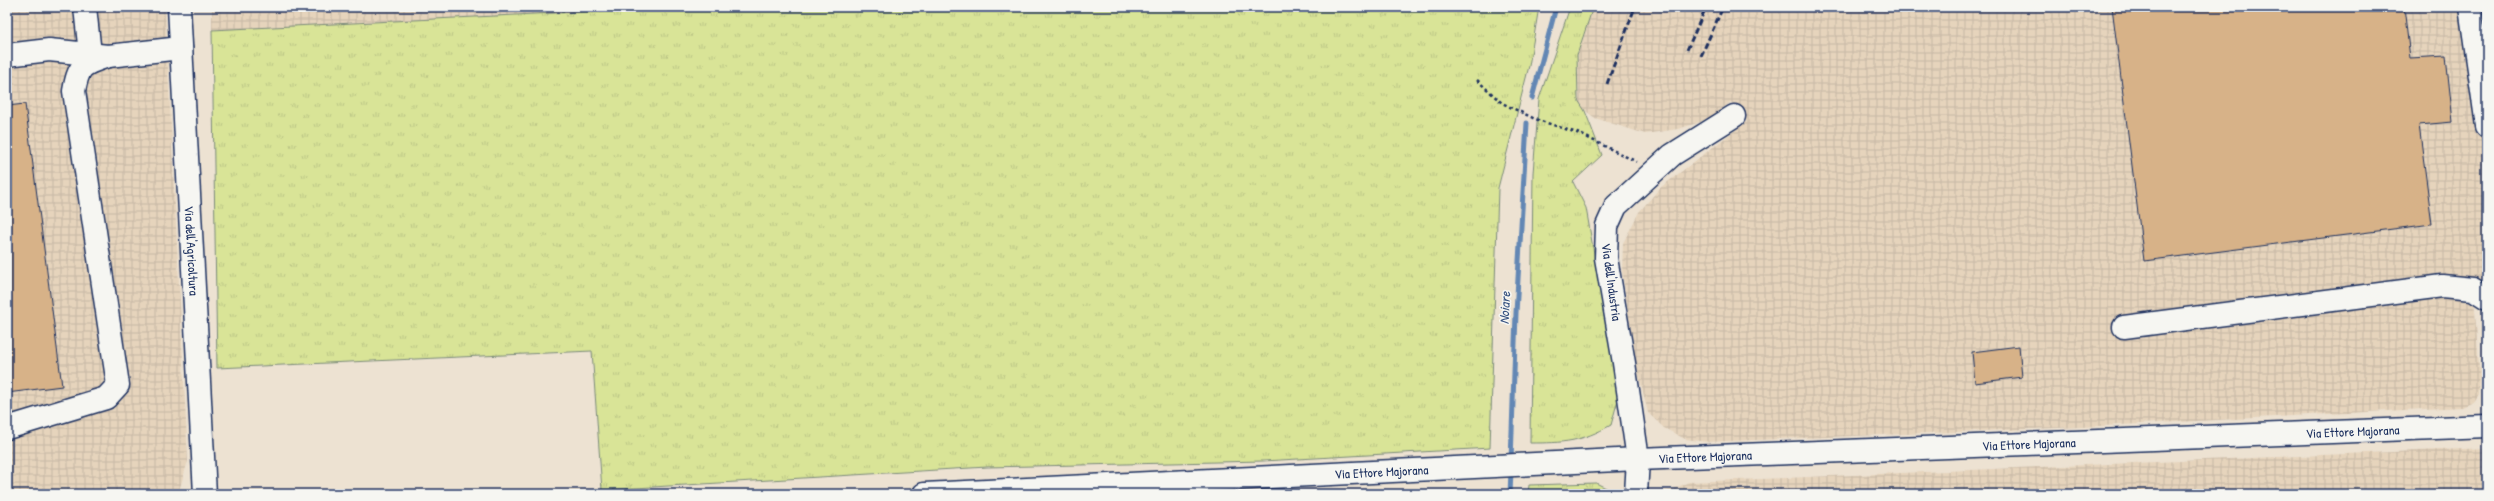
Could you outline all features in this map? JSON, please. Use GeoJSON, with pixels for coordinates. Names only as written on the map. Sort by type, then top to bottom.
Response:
{"type":"FeatureCollection","features":[{"type":"Feature","properties":{"kind":"street"},"geometry":{"type":"LineString","coordinates":[[85,7],[99,55]]}},
{"type":"Feature","properties":{"kind":"street","name":"Via dell'Agricoltura"},"geometry":{"type":"LineString","coordinates":[[179,7],[205,494]]}},
{"type":"Feature","properties":{"kind":"street"},"geometry":{"type":"LineString","coordinates":[[2470,7],[2481,47],[2487,126]]}},
{"type":"Feature","properties":{"kind":"street"},"geometry":{"type":"LineString","coordinates":[[7,55],[49,50],[99,55],[181,48]]}},
{"type":"Feature","properties":{"kind":"street"},"geometry":{"type":"LineString","coordinates":[[7,428],[106,398],[118,385],[74,92],[77,72],[86,63],[99,55]]}},
{"type":"Feature","properties":{"kind":"street","name":"Via dell'Industria"},"geometry":{"type":"LineString","coordinates":[[1636,494],[1638,459],[1624,363],[1606,258],[1607,226],[1616,206],[1672,155],[1734,116]]}},
{"type":"Feature","properties":{"kind":"street"},"geometry":{"type":"LineString","coordinates":[[2124,328],[2442,286],[2473,289],[2487,298]]}},
{"type":"Feature","properties":{"kind":"street","name":"Via Ettore Majorana"},"geometry":{"type":"LineString","coordinates":[[924,494],[1638,459],[2487,426]]}},
{"type":"Feature","properties":{"kind":"path"},"geometry":{"type":"LineString","coordinates":[[1477,80],[1502,103],[1535,120],[1580,134],[1614,149],[1652,173]]}},
{"type":"Feature","properties":{"kind":"shaded area"},"geometry":{"type":"Polygon","coordinates":[[[7,7],[165,7],[188,461],[178,494],[7,494],[7,7]]]}},
{"type":"Feature","properties":{"kind":"shaded area"},"geometry":{"type":"Polygon","coordinates":[[[212,7],[739,7],[212,30],[212,7]]]}},
{"type":"Feature","properties":{"kind":"shaded area"},"geometry":{"type":"Polygon","coordinates":[[[1585,7],[2487,7],[2487,295],[2474,297],[2480,381],[2479,394],[2474,402],[2462,407],[2082,427],[1707,442],[1685,439],[1664,428],[1648,413],[1635,359],[1622,271],[1623,243],[1639,212],[1660,188],[1747,121],[1731,102],[1707,120],[1678,129],[1645,134],[1595,118],[1579,106],[1577,55],[1591,10],[1585,7]]]}},
{"type":"Feature","properties":{"kind":"shaded area"},"geometry":{"type":"Polygon","coordinates":[[[2487,448],[2487,494],[1662,494],[1689,482],[2487,448]]]}},
{"type":"Feature","properties":{"kind":"green space"},"geometry":{"type":"Polygon","coordinates":[[[677,7],[1539,7],[1529,66],[1498,188],[1490,448],[1263,461],[987,467],[602,490],[592,351],[217,368],[212,30],[677,7]]]}},
{"type":"Feature","properties":{"kind":"green space"},"geometry":{"type":"Polygon","coordinates":[[[1570,7],[1585,7],[1592,10],[1577,55],[1578,100],[1585,111],[1602,155],[1573,182],[1586,208],[1619,396],[1611,425],[1600,431],[1581,438],[1563,442],[1530,443],[1533,173],[1539,99],[1570,7]]]}},
{"type":"Feature","properties":{"kind":"green space"},"geometry":{"type":"Polygon","coordinates":[[[1596,483],[1608,489],[1611,494],[1528,494],[1529,485],[1596,483]]]}},
{"type":"Feature","properties":{"kind":"building"},"geometry":{"type":"Polygon","coordinates":[[[2112,7],[2404,7],[2410,58],[2446,56],[2453,122],[2419,125],[2432,224],[2144,261],[2112,7]]]}},
{"type":"Feature","properties":{"kind":"building"},"geometry":{"type":"Polygon","coordinates":[[[25,104],[62,386],[7,393],[7,106],[25,104]]]}},
{"type":"Feature","properties":{"kind":"building"},"geometry":{"type":"Polygon","coordinates":[[[2019,346],[2022,377],[1975,383],[1972,352],[2019,346]]]}},
{"type":"Feature","properties":{"kind":"waterway","name":"Noiare"},"geometry":{"type":"LineString","coordinates":[[1532,98],[1556,7]]}},
{"type":"Feature","properties":{"kind":"waterway","name":"Noiare"},"geometry":{"type":"LineString","coordinates":[[1511,461],[1516,313],[1527,123]]}},
{"type":"Feature","properties":{"kind":"waterway","name":"Noiare"},"geometry":{"type":"LineString","coordinates":[[1510,494],[1511,471]]}},
{"type":"Feature","properties":{"kind":"railway"},"geometry":{"type":"LineString","coordinates":[[1607,84],[1635,7]]}},
{"type":"Feature","properties":{"kind":"railway"},"geometry":{"type":"LineString","coordinates":[[1687,50],[1706,7]]}},
{"type":"Feature","properties":{"kind":"railway"},"geometry":{"type":"LineString","coordinates":[[1701,56],[1723,7]]}}]}
